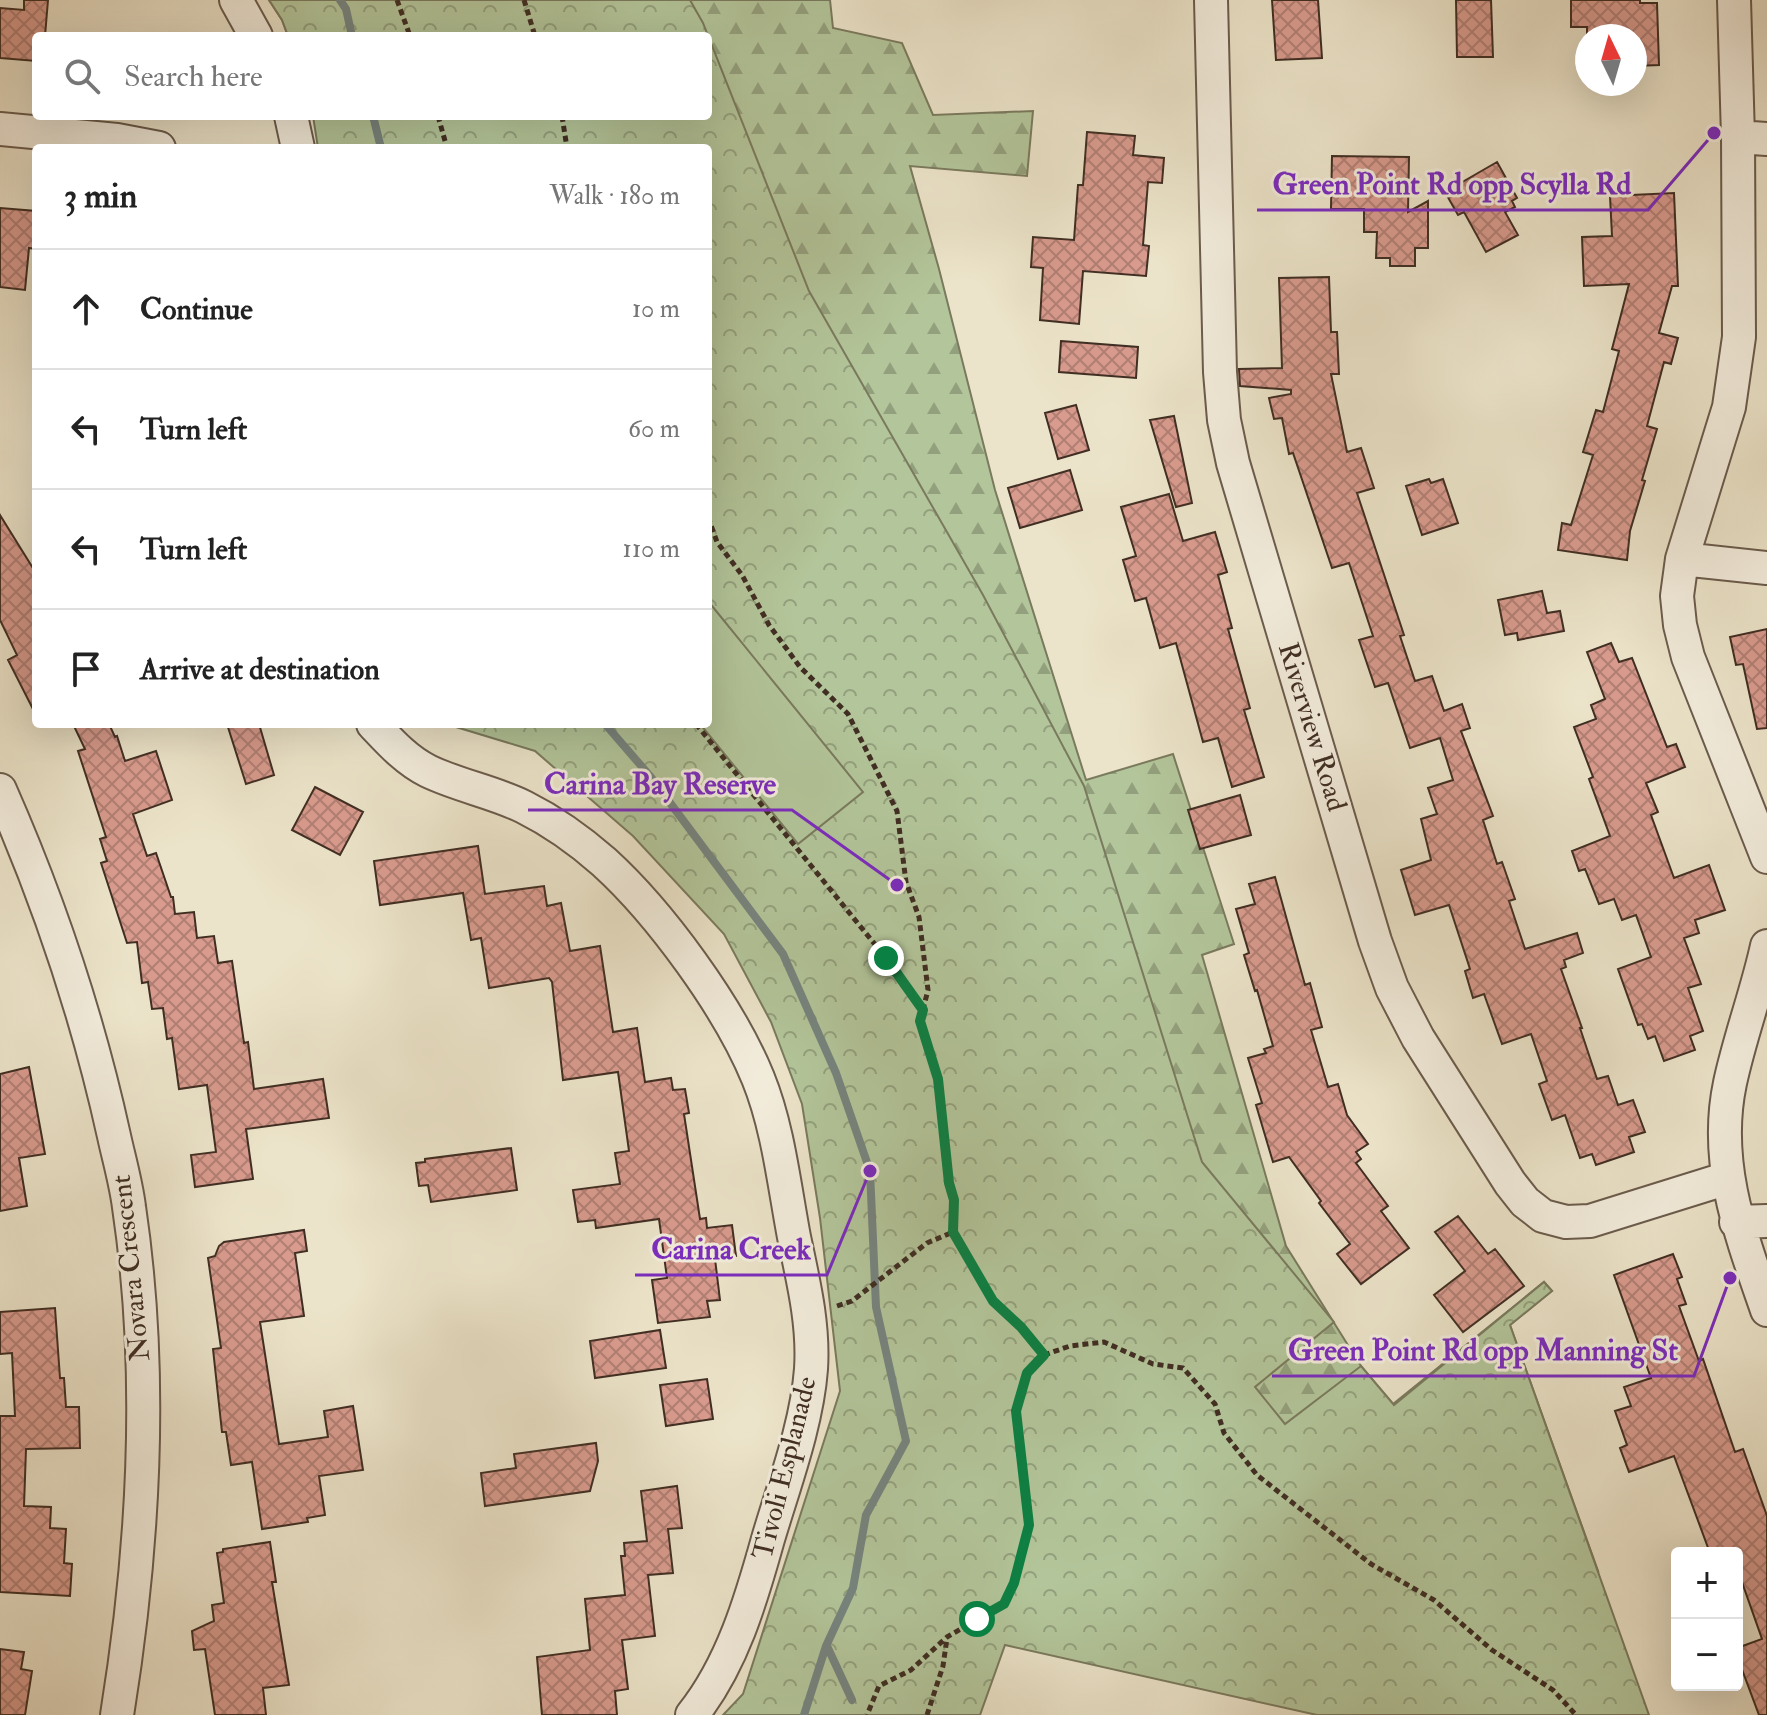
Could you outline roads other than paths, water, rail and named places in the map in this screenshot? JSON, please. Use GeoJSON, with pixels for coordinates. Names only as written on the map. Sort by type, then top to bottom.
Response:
{"type":"FeatureCollection","features":[{"type":"Feature","properties":{"kind":"street"},"geometry":{"type":"LineString","coordinates":[[236,0],[254,32]]}},
{"type":"Feature","properties":{"kind":"street","name":"Riverview Road"},"geometry":{"type":"LineString","coordinates":[[1211,0],[1220,372],[1224,420],[1233,463],[1375,941],[1392,988],[1418,1038],[1510,1183],[1525,1202],[1543,1216],[1566,1222],[1590,1221],[1728,1178]]}},
{"type":"Feature","properties":{"kind":"street"},"geometry":{"type":"LineString","coordinates":[[1734,0],[1753,138],[1736,372],[1725,419],[1682,559],[1677,596],[1688,657],[1767,857]]}},
{"type":"Feature","properties":{"kind":"street"},"geometry":{"type":"LineString","coordinates":[[292,120],[297,144]]}},
{"type":"Feature","properties":{"kind":"street"},"geometry":{"type":"LineString","coordinates":[[0,129],[138,144]]}},
{"type":"Feature","properties":{"kind":"street"},"geometry":{"type":"LineString","coordinates":[[1682,559],[1767,568]]}},
{"type":"Feature","properties":{"kind":"street","name":"Tivoli Esplanade"},"geometry":{"type":"LineString","coordinates":[[377,728],[397,750],[428,771],[523,807],[568,832],[603,862],[640,897],[685,957],[728,1020],[758,1078],[773,1129],[810,1317],[811,1369],[799,1433],[756,1581],[726,1662],[708,1695],[692,1715]]}},
{"type":"Feature","properties":{"kind":"street","name":"Novara Crescent"},"geometry":{"type":"LineString","coordinates":[[0,790],[67,965],[102,1078],[129,1206],[143,1375],[143,1466],[131,1630],[117,1715]]}},
{"type":"Feature","properties":{"kind":"street"},"geometry":{"type":"LineString","coordinates":[[1767,946],[1730,1086],[1724,1131],[1728,1178],[1752,1222],[1767,1310]]}},
{"type":"Feature","properties":{"kind":"waterway"},"geometry":{"type":"LineString","coordinates":[[340,0],[346,9],[351,32]]}},
{"type":"Feature","properties":{"kind":"waterway"},"geometry":{"type":"LineString","coordinates":[[374,120],[380,144]]}},
{"type":"Feature","properties":{"kind":"waterway"},"geometry":{"type":"LineString","coordinates":[[608,728],[650,776],[783,954],[836,1073],[870,1171],[876,1307],[906,1441],[866,1515],[853,1588],[826,1646],[804,1715]]}},
{"type":"Feature","properties":{"kind":"waterway"},"geometry":{"type":"LineString","coordinates":[[827,1646],[852,1700]]}},
{"type":"Feature","properties":{"kind":"place","name":"Green Point Rd opp Scylla Rd"},"geometry":{"type":"Point","coordinates":[1714,133]}},
{"type":"Feature","properties":{"kind":"place","name":"Carina Bay Reserve"},"geometry":{"type":"Point","coordinates":[897,885]}},
{"type":"Feature","properties":{"kind":"place","name":"Carina Creek"},"geometry":{"type":"Point","coordinates":[870,1171]}},
{"type":"Feature","properties":{"kind":"place","name":"Green Point Rd opp Manning St"},"geometry":{"type":"Point","coordinates":[1730,1278]}}]}
